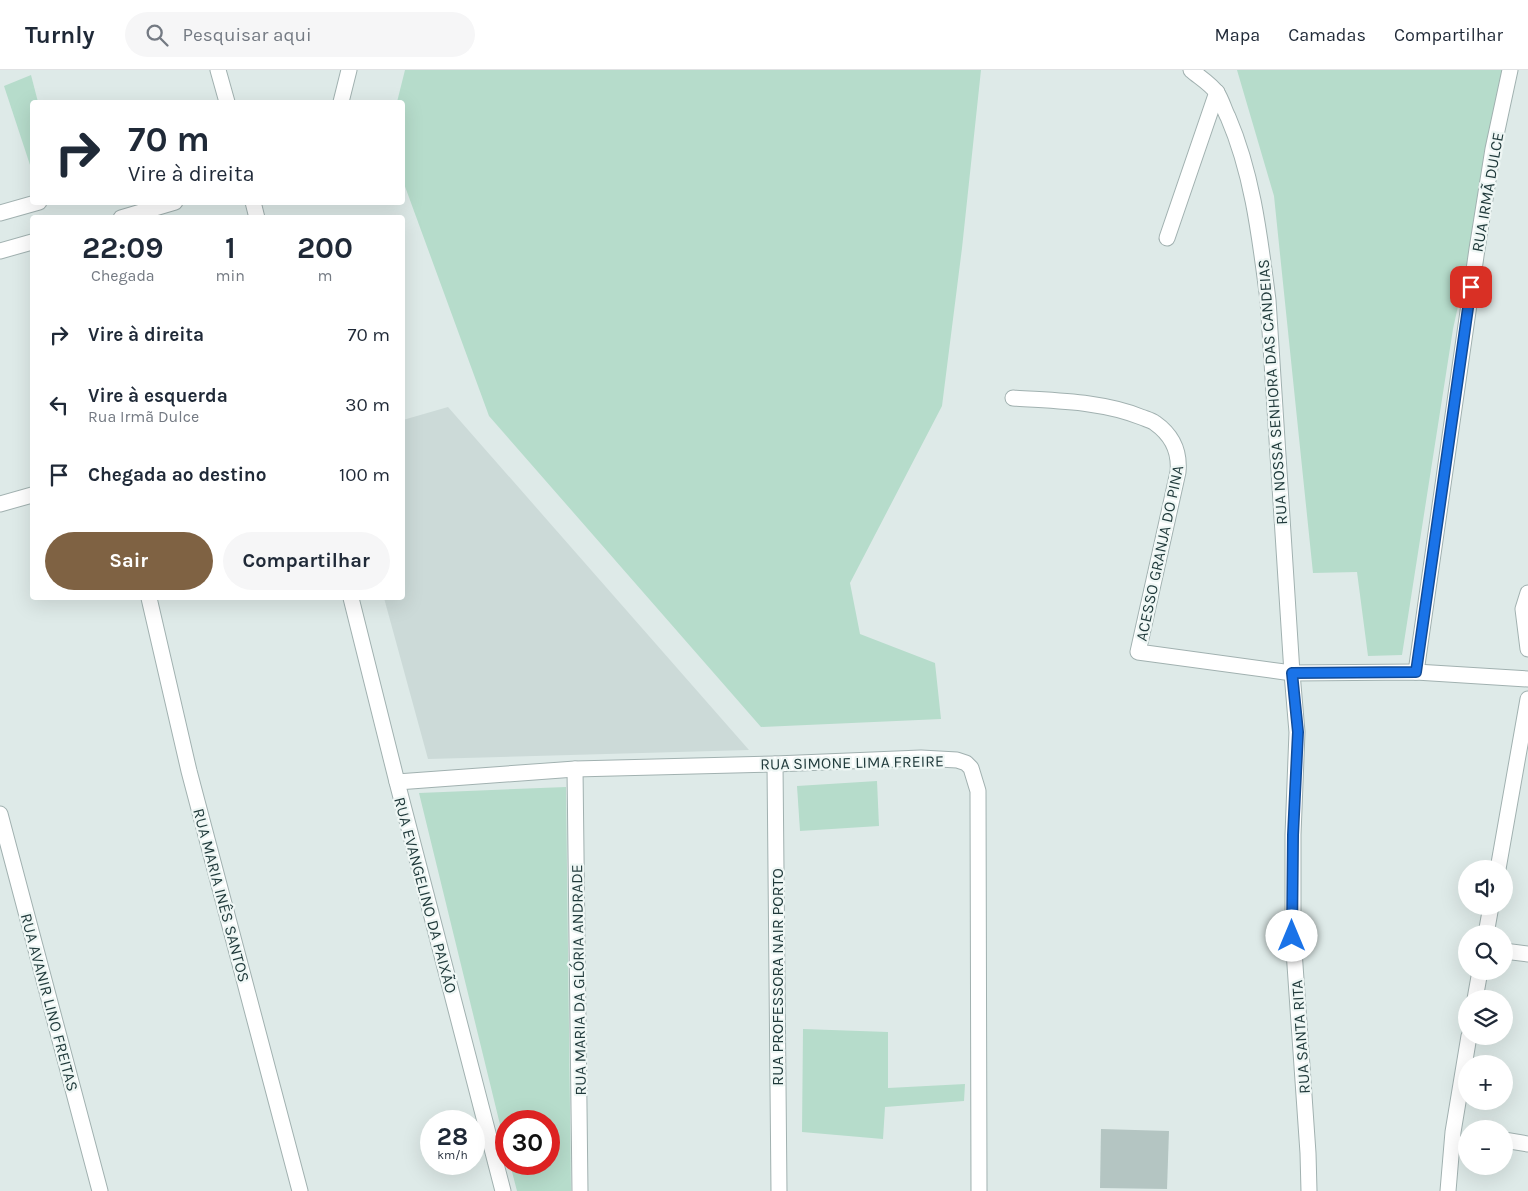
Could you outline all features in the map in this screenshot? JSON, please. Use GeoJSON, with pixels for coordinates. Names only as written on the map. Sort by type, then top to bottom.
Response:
{"type":"FeatureCollection","features":[{"type":"Feature","properties":{"kind":"street"},"geometry":{"type":"LineString","coordinates":[[218,70],[226,100]]}},
{"type":"Feature","properties":{"kind":"street"},"geometry":{"type":"LineString","coordinates":[[341,100],[349,70]]}},
{"type":"Feature","properties":{"kind":"street","name":"RUA NOSSA SENHORA DAS CANDEIAS"},"geometry":{"type":"LineString","coordinates":[[1191,70],[1217,92],[1233,130],[1245,166],[1260,243],[1268,300],[1292,673]]}},
{"type":"Feature","properties":{"kind":"street","name":"RUA IRMÃ DULCE"},"geometry":{"type":"LineString","coordinates":[[1416,672],[1477,249],[1493,149],[1510,70]]}},
{"type":"Feature","properties":{"kind":"street"},"geometry":{"type":"LineString","coordinates":[[1167,238],[1217,92]]}},
{"type":"Feature","properties":{"kind":"street"},"geometry":{"type":"LineString","coordinates":[[0,213],[30,205]]}},
{"type":"Feature","properties":{"kind":"street"},"geometry":{"type":"LineString","coordinates":[[131,215],[165,205]]}},
{"type":"Feature","properties":{"kind":"street"},"geometry":{"type":"LineString","coordinates":[[0,251],[30,243]]}},
{"type":"Feature","properties":{"kind":"street","name":"ACESSO GRANJA DO PINA"},"geometry":{"type":"LineString","coordinates":[[1013,398],[1078,403],[1128,411],[1154,422],[1172,440],[1178,456],[1178,472],[1138,652],[1292,673]]}},
{"type":"Feature","properties":{"kind":"street"},"geometry":{"type":"LineString","coordinates":[[0,504],[30,496]]}},
{"type":"Feature","properties":{"kind":"street"},"geometry":{"type":"LineString","coordinates":[[1528,593],[1524,609],[1528,649]]}},
{"type":"Feature","properties":{"kind":"street","name":"RUA MARIA INÊS SANTOS"},"geometry":{"type":"LineString","coordinates":[[149,600],[189,771],[300,1191]]}},
{"type":"Feature","properties":{"kind":"street","name":"RUA EVANGELINO DA PAIXÃO"},"geometry":{"type":"LineString","coordinates":[[352,600],[503,1191]]}},
{"type":"Feature","properties":{"kind":"street"},"geometry":{"type":"LineString","coordinates":[[1292,673],[1416,672],[1528,679]]}},
{"type":"Feature","properties":{"kind":"street","name":"RUA SANTA RITA"},"geometry":{"type":"LineString","coordinates":[[1292,673],[1298,732],[1293,835],[1292,936],[1308,1153],[1309,1191]]}},
{"type":"Feature","properties":{"kind":"street"},"geometry":{"type":"LineString","coordinates":[[1500,860],[1528,699]]}},
{"type":"Feature","properties":{"kind":"street","name":"RUA SIMONE LIMA FREIRE"},"geometry":{"type":"LineString","coordinates":[[397,782],[576,768],[775,764],[921,758],[957,760],[966,763],[971,768],[978,791],[979,1191]]}},
{"type":"Feature","properties":{"kind":"street","name":"RUA PROFESSORA NAIR PORTO"},"geometry":{"type":"LineString","coordinates":[[775,764],[779,1191]]}},
{"type":"Feature","properties":{"kind":"street","name":"RUA MARIA DA GLÓRIA ANDRADE"},"geometry":{"type":"LineString","coordinates":[[576,768],[580,1191]]}},
{"type":"Feature","properties":{"kind":"street","name":"RUA AVANIR LINO FREITAS"},"geometry":{"type":"LineString","coordinates":[[0,814],[100,1191]]}},
{"type":"Feature","properties":{"kind":"street"},"geometry":{"type":"LineString","coordinates":[[1513,952],[1528,954]]}},
{"type":"Feature","properties":{"kind":"street"},"geometry":{"type":"LineString","coordinates":[[1461,1120],[1468,1045]]}},
{"type":"Feature","properties":{"kind":"street"},"geometry":{"type":"LineString","coordinates":[[1513,1142],[1528,1144]]}},
{"type":"Feature","properties":{"kind":"street"},"geometry":{"type":"LineString","coordinates":[[1448,1191],[1458,1143]]}},
{"type":"Feature","properties":{"kind":"shaded area"},"geometry":{"type":"Polygon","coordinates":[[[448,407],[749,750],[428,759],[385,600],[405,600],[405,419],[448,407]]]}},
{"type":"Feature","properties":{"kind":"green space"},"geometry":{"type":"Polygon","coordinates":[[[405,70],[981,70],[962,248],[942,406],[850,583],[860,634],[935,663],[941,719],[761,727],[489,416],[405,186],[405,100],[398,100],[405,70]]]}},
{"type":"Feature","properties":{"kind":"green space"},"geometry":{"type":"Polygon","coordinates":[[[1237,70],[1510,70],[1453,329],[1402,655],[1368,656],[1357,572],[1313,573],[1274,196],[1237,70]]]}},
{"type":"Feature","properties":{"kind":"green space"},"geometry":{"type":"Polygon","coordinates":[[[31,75],[37,100],[30,100],[30,165],[4,86],[31,75]]]}},
{"type":"Feature","properties":{"kind":"green space"},"geometry":{"type":"Polygon","coordinates":[[[877,781],[879,826],[800,831],[797,786],[877,781]]]}},
{"type":"Feature","properties":{"kind":"green space"},"geometry":{"type":"Polygon","coordinates":[[[566,787],[571,1191],[517,1191],[513,1175],[560,1175],[560,1110],[496,1110],[419,793],[566,787]]]}},
{"type":"Feature","properties":{"kind":"green space"},"geometry":{"type":"Polygon","coordinates":[[[803,1029],[888,1032],[888,1088],[965,1084],[964,1101],[885,1107],[883,1139],[802,1132],[803,1029]]]}},
{"type":"Feature","properties":{"kind":"building"},"geometry":{"type":"Polygon","coordinates":[[[1101,1129],[1169,1131],[1167,1189],[1100,1188],[1101,1129]]]}},
{"type":"Feature","properties":{"kind":"route"},"geometry":{"type":"LineString","coordinates":[[1292,936],[1293,835],[1298,732],[1292,673],[1416,672],[1471,287]]}}]}
